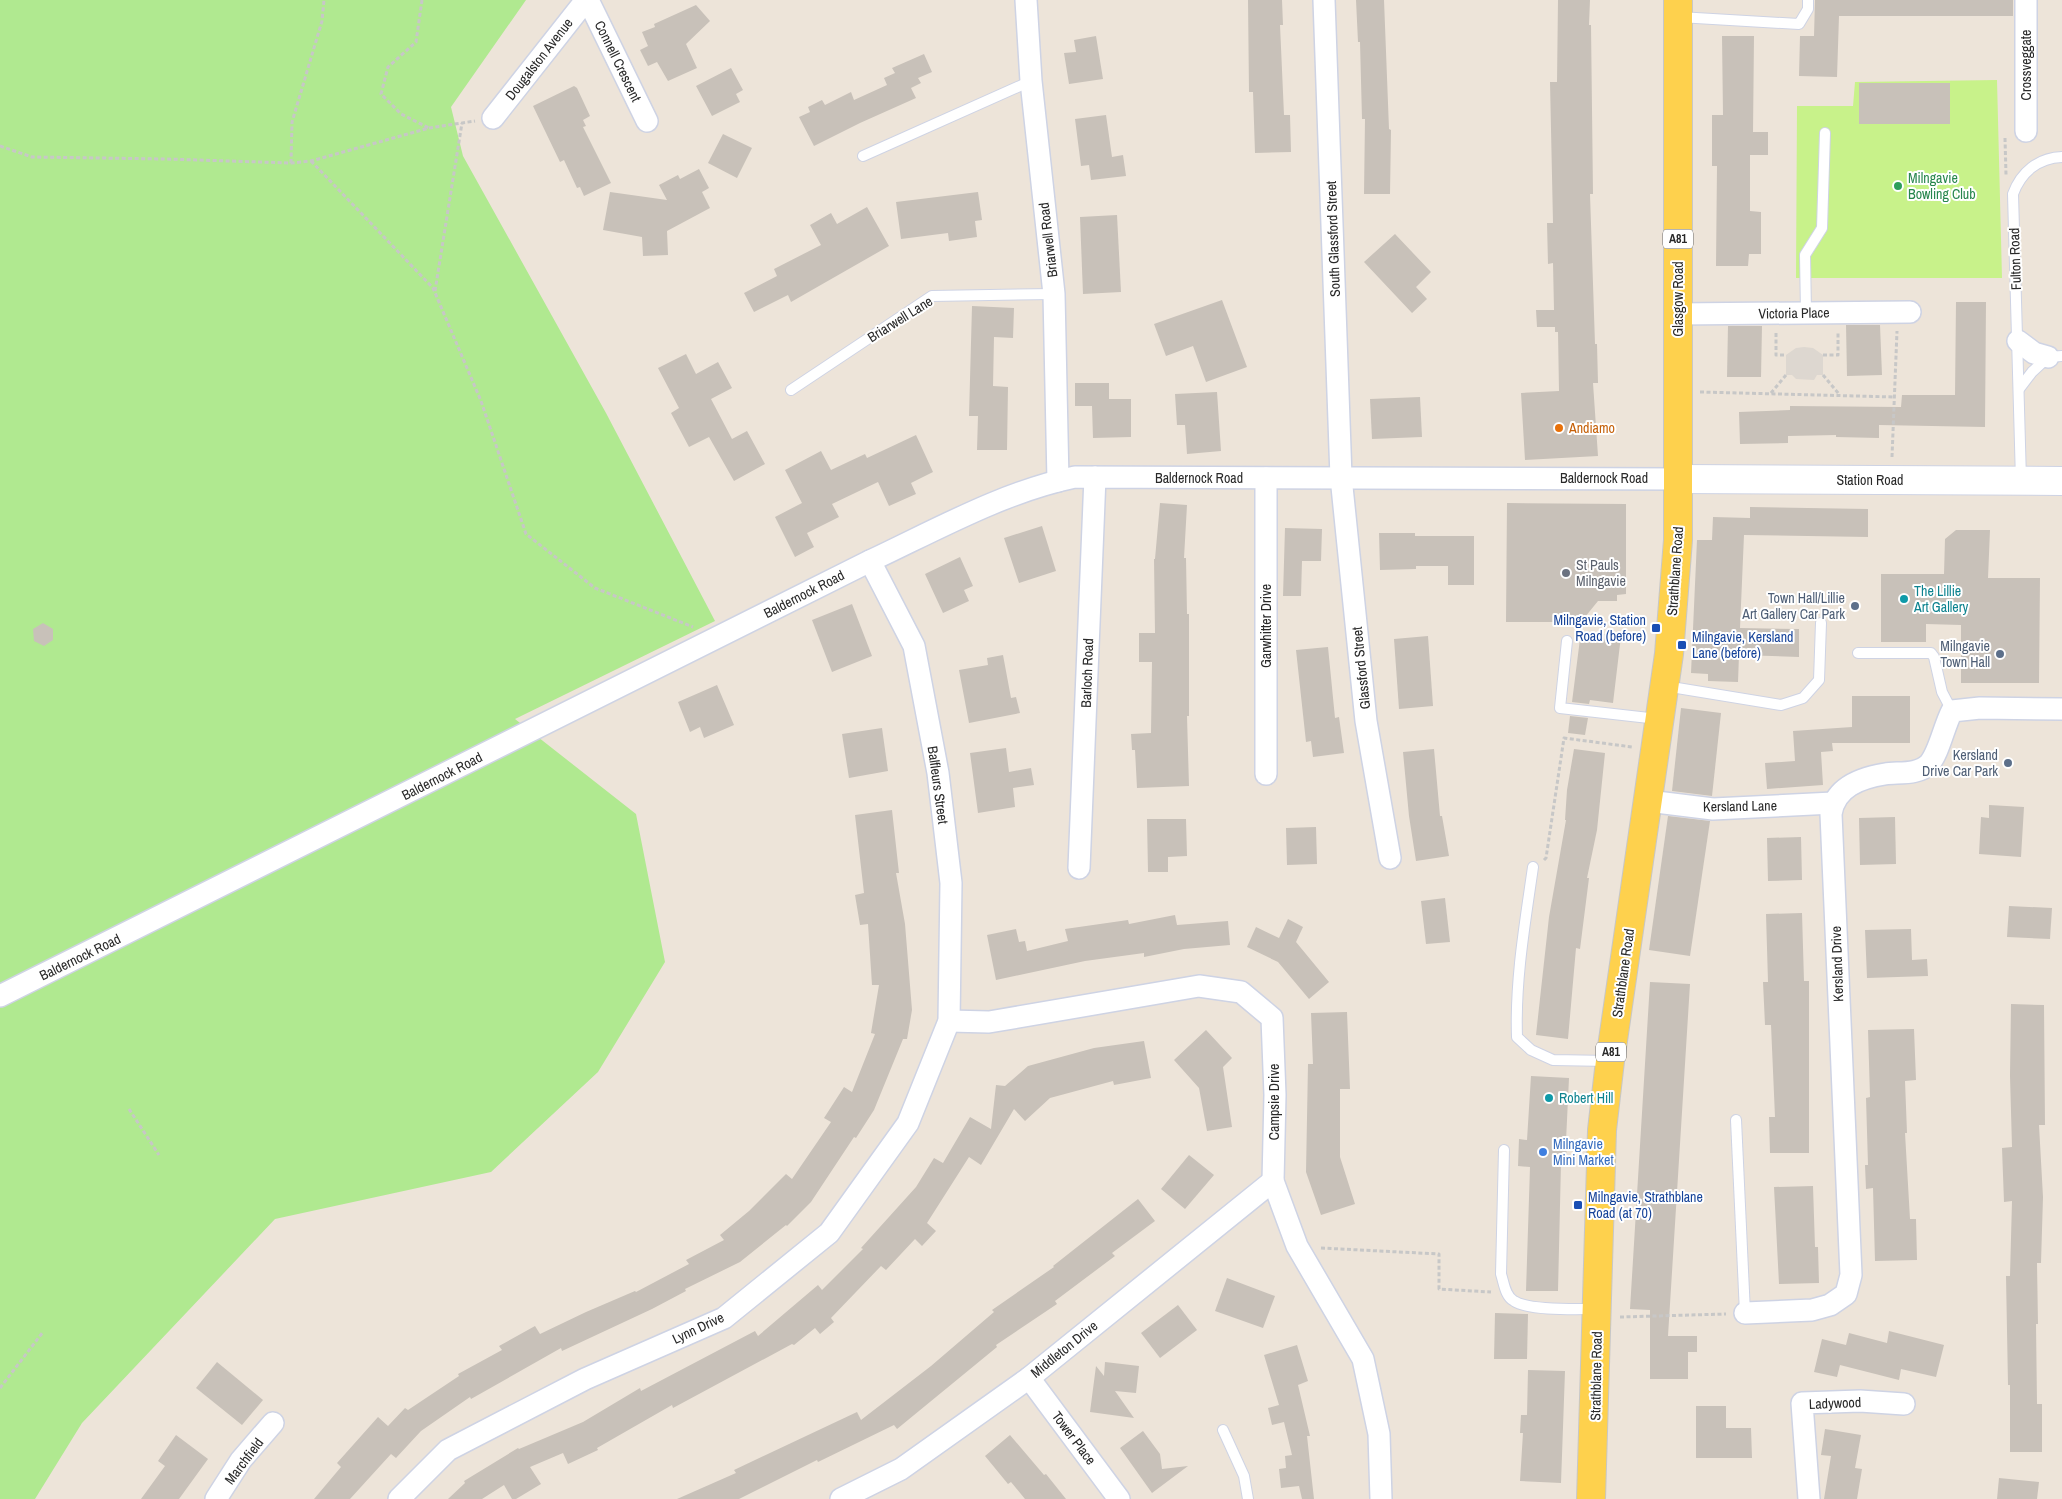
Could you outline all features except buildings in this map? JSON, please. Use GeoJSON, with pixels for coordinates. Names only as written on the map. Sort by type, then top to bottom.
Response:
{"type":"FeatureCollection","features":[{"type":"Feature","properties":{"kind":"main road","name":"Glasgow Road"},"geometry":{"type":"LineString","coordinates":[[1678,8],[1679,479]]}},
{"type":"Feature","properties":{"kind":"main road","name":"Station Road"},"geometry":{"type":"LineString","coordinates":[[1679,479],[2062,480]]}},
{"type":"Feature","properties":{"kind":"main road","name":"Strathblane Road"},"geometry":{"type":"LineString","coordinates":[[1592,1499],[1602,1130],[1610,1061],[1660,720],[1673,608],[1678,540],[1679,479]]}},
{"type":"Feature","properties":{"kind":"street","name":"Dougalston Avenue"},"geometry":{"type":"LineString","coordinates":[[493,118],[587,0]]}},
{"type":"Feature","properties":{"kind":"street","name":"Connell Crescent"},"geometry":{"type":"LineString","coordinates":[[587,0],[647,121]]}},
{"type":"Feature","properties":{"kind":"street","name":"Briarwell Road"},"geometry":{"type":"LineString","coordinates":[[1026,0],[1031,81],[1054,294],[1058,481]]}},
{"type":"Feature","properties":{"kind":"street","name":"South Glassford Street"},"geometry":{"type":"LineString","coordinates":[[1324,0],[1341,477]]}},
{"type":"Feature","properties":{"kind":"street","name":"Crossveggate"},"geometry":{"type":"LineString","coordinates":[[2026,0],[2026,131]]}},
{"type":"Feature","properties":{"kind":"street","name":"Victoria Place"},"geometry":{"type":"LineString","coordinates":[[1678,314],[1904,312]]}},
{"type":"Feature","properties":{"kind":"street"},"geometry":{"type":"LineString","coordinates":[[2018,341],[2034,353],[2055,357]]}},
{"type":"Feature","properties":{"kind":"street","name":"Baldernock Road"},"geometry":{"type":"LineString","coordinates":[[0,996],[870,561],[1006,498],[1058,481],[1075,477],[1679,479]]}},
{"type":"Feature","properties":{"kind":"street","name":"Barloch Road"},"geometry":{"type":"LineString","coordinates":[[1079,868],[1095,477]]}},
{"type":"Feature","properties":{"kind":"street","name":"Glassford Street"},"geometry":{"type":"LineString","coordinates":[[1341,477],[1366,721],[1390,858]]}},
{"type":"Feature","properties":{"kind":"street","name":"Garwhitter Drive"},"geometry":{"type":"LineString","coordinates":[[1266,478],[1266,774]]}},
{"type":"Feature","properties":{"kind":"street","name":"Balfleurs Street"},"geometry":{"type":"LineString","coordinates":[[870,561],[914,646],[938,773],[951,883],[949,1021]]}},
{"type":"Feature","properties":{"kind":"street"},"geometry":{"type":"LineString","coordinates":[[1833,803],[1840,792],[1858,782],[1883,774],[1919,770],[1929,764],[1952,711],[1980,708],[2062,709]]}},
{"type":"Feature","properties":{"kind":"street","name":"Kersland Lane"},"geometry":{"type":"LineString","coordinates":[[1648,801],[1713,809],[1833,803]]}},
{"type":"Feature","properties":{"kind":"street","name":"Kersland Drive"},"geometry":{"type":"LineString","coordinates":[[1745,1314],[1812,1310],[1830,1305],[1846,1294],[1851,1275],[1831,823],[1833,803]]}},
{"type":"Feature","properties":{"kind":"street","name":"Campsie Drive"},"geometry":{"type":"LineString","coordinates":[[949,1021],[989,1022],[1199,986],[1241,992],[1272,1018],[1275,1095],[1273,1181],[1297,1246],[1363,1359],[1379,1434],[1381,1499]]}},
{"type":"Feature","properties":{"kind":"street","name":"Lynn Drive"},"geometry":{"type":"LineString","coordinates":[[399,1499],[448,1450],[585,1379],[724,1318],[829,1233],[908,1123],[949,1021]]}},
{"type":"Feature","properties":{"kind":"street","name":"Middleton Drive"},"geometry":{"type":"LineString","coordinates":[[841,1499],[901,1469],[1029,1378],[1273,1181]]}},
{"type":"Feature","properties":{"kind":"street","name":"Tower Place"},"geometry":{"type":"LineString","coordinates":[[1029,1378],[1119,1499]]}},
{"type":"Feature","properties":{"kind":"street","name":"Ladywood"},"geometry":{"type":"LineString","coordinates":[[1809,1499],[1802,1403],[1860,1401],[1904,1404]]}},
{"type":"Feature","properties":{"kind":"street","name":"Marchfield"},"geometry":{"type":"LineString","coordinates":[[216,1499],[241,1460],[272,1423]]}},
{"type":"Feature","properties":{"kind":"lane"},"geometry":{"type":"LineString","coordinates":[[1678,8],[1799,24],[1808,10],[1808,0]]}},
{"type":"Feature","properties":{"kind":"lane"},"geometry":{"type":"LineString","coordinates":[[863,156],[1031,81]]}},
{"type":"Feature","properties":{"kind":"lane"},"geometry":{"type":"LineString","coordinates":[[1806,313],[1805,255],[1822,228],[1825,133]]}},
{"type":"Feature","properties":{"kind":"lane"},"geometry":{"type":"LineString","coordinates":[[2013,194],[2021,176],[2032,166],[2042,161],[2062,157]]}},
{"type":"Feature","properties":{"kind":"lane","name":"Fulton Road"},"geometry":{"type":"LineString","coordinates":[[2013,194],[2021,481]]}},
{"type":"Feature","properties":{"kind":"lane","name":"Briarwell Lane"},"geometry":{"type":"LineString","coordinates":[[791,390],[932,296],[1054,294]]}},
{"type":"Feature","properties":{"kind":"lane"},"geometry":{"type":"LineString","coordinates":[[2019,390],[2032,372],[2055,357]]}},
{"type":"Feature","properties":{"kind":"lane"},"geometry":{"type":"LineString","coordinates":[[1664,686],[1781,705],[1803,698],[1819,680],[1821,623]]}},
{"type":"Feature","properties":{"kind":"lane"},"geometry":{"type":"LineString","coordinates":[[1567,641],[1560,708],[1660,720]]}},
{"type":"Feature","properties":{"kind":"lane"},"geometry":{"type":"LineString","coordinates":[[1858,653],[1931,653],[1934,657],[1942,692],[1952,711]]}},
{"type":"Feature","properties":{"kind":"lane"},"geometry":{"type":"LineString","coordinates":[[1533,867],[1521,951],[1516,1006],[1517,1037],[1531,1050],[1552,1060],[1610,1061]]}},
{"type":"Feature","properties":{"kind":"lane"},"geometry":{"type":"LineString","coordinates":[[1736,1120],[1745,1314]]}},
{"type":"Feature","properties":{"kind":"lane"},"geometry":{"type":"LineString","coordinates":[[1504,1150],[1501,1274],[1506,1293],[1513,1301],[1528,1306],[1597,1314]]}},
{"type":"Feature","properties":{"kind":"lane"},"geometry":{"type":"LineString","coordinates":[[1223,1430],[1244,1476],[1248,1499]]}},
{"type":"Feature","properties":{"kind":"path"},"geometry":{"type":"LineString","coordinates":[[291,163],[292,122],[322,21],[324,0]]}},
{"type":"Feature","properties":{"kind":"path"},"geometry":{"type":"LineString","coordinates":[[422,0],[416,42],[388,67],[381,94],[401,114],[430,128]]}},
{"type":"Feature","properties":{"kind":"path"},"geometry":{"type":"LineString","coordinates":[[0,146],[32,157],[291,163],[311,161],[430,128],[493,118]]}},
{"type":"Feature","properties":{"kind":"path"},"geometry":{"type":"LineString","coordinates":[[435,292],[462,123]]}},
{"type":"Feature","properties":{"kind":"path"},"geometry":{"type":"LineString","coordinates":[[2013,194],[2006,188],[2005,131],[2026,131]]}},
{"type":"Feature","properties":{"kind":"path"},"geometry":{"type":"LineString","coordinates":[[311,161],[435,292],[481,401],[526,534],[595,588],[719,638]]}},
{"type":"Feature","properties":{"kind":"path"},"geometry":{"type":"LineString","coordinates":[[1823,355],[1838,355],[1838,312]]}},
{"type":"Feature","properties":{"kind":"path"},"geometry":{"type":"LineString","coordinates":[[1891,480],[1894,397],[1904,312]]}},
{"type":"Feature","properties":{"kind":"path"},"geometry":{"type":"LineString","coordinates":[[1776,313],[1776,355],[1786,355]]}},
{"type":"Feature","properties":{"kind":"path"},"geometry":{"type":"LineString","coordinates":[[1770,393],[1786,375]]}},
{"type":"Feature","properties":{"kind":"path"},"geometry":{"type":"LineString","coordinates":[[1823,375],[1839,394]]}},
{"type":"Feature","properties":{"kind":"path"},"geometry":{"type":"LineString","coordinates":[[1678,392],[1839,394],[1894,397]]}},
{"type":"Feature","properties":{"kind":"path"},"geometry":{"type":"LineString","coordinates":[[1533,867],[1546,858],[1564,738],[1655,750]]}},
{"type":"Feature","properties":{"kind":"path"},"geometry":{"type":"LineString","coordinates":[[129,1109],[159,1155]]}},
{"type":"Feature","properties":{"kind":"path"},"geometry":{"type":"LineString","coordinates":[[1320,1248],[1439,1254],[1440,1288],[1506,1293]]}},
{"type":"Feature","properties":{"kind":"path"},"geometry":{"type":"LineString","coordinates":[[1597,1314],[1745,1314]]}},
{"type":"Feature","properties":{"kind":"path"},"geometry":{"type":"LineString","coordinates":[[0,1388],[44,1332]]}},
{"type":"Feature","properties":{"kind":"green space"},"geometry":{"type":"Polygon","coordinates":[[[0,0],[526,0],[451,107],[463,156],[606,413],[715,621],[515,719],[636,814],[665,962],[598,1072],[491,1172],[275,1219],[82,1423],[35,1499],[0,1499],[0,0]]]}},
{"type":"Feature","properties":{"kind":"green space","name":"Milngavie Bowling Club"},"geometry":{"type":"Polygon","coordinates":[[[1997,80],[2002,278],[1796,278],[1797,106],[1853,106],[1855,82],[1997,80]]]}},
{"type":"Feature","properties":{"kind":"shaded area"},"geometry":{"type":"Polygon","coordinates":[[[1796,348],[1813,348],[1823,355],[1823,375],[1817,375],[1814,380],[1796,379],[1792,375],[1786,375],[1786,355],[1796,348]]]}},
{"type":"Feature","properties":{"kind":"place","name":"Milngavie Bowling Club"},"geometry":{"type":"Point","coordinates":[1898,186]}},
{"type":"Feature","properties":{"kind":"place","name":"Andiamo"},"geometry":{"type":"Point","coordinates":[1559,428]}},
{"type":"Feature","properties":{"kind":"place","name":"St Pauls Milngavie"},"geometry":{"type":"Point","coordinates":[1566,573]}},
{"type":"Feature","properties":{"kind":"place","name":"The Lillie Art Gallery"},"geometry":{"type":"Point","coordinates":[1904,599]}},
{"type":"Feature","properties":{"kind":"place","name":"Town Hall/Lillie Art Gallery Car Park"},"geometry":{"type":"Point","coordinates":[1855,606]}},
{"type":"Feature","properties":{"kind":"place","name":"Milngavie, Station Road (before)"},"geometry":{"type":"Point","coordinates":[1656,628]}},
{"type":"Feature","properties":{"kind":"place","name":"Milngavie, Kersland Lane (before)"},"geometry":{"type":"Point","coordinates":[1682,645]}},
{"type":"Feature","properties":{"kind":"place","name":"Milngavie Town Hall"},"geometry":{"type":"Point","coordinates":[2000,654]}},
{"type":"Feature","properties":{"kind":"place","name":"Kersland Drive Car Park"},"geometry":{"type":"Point","coordinates":[2008,763]}},
{"type":"Feature","properties":{"kind":"place","name":"Robert Hill"},"geometry":{"type":"Point","coordinates":[1549,1098]}},
{"type":"Feature","properties":{"kind":"place","name":"Milngavie Mini Market"},"geometry":{"type":"Point","coordinates":[1543,1152]}},
{"type":"Feature","properties":{"kind":"place","name":"Milngavie, Strathblane Road (at 70)"},"geometry":{"type":"Point","coordinates":[1578,1205]}}]}
